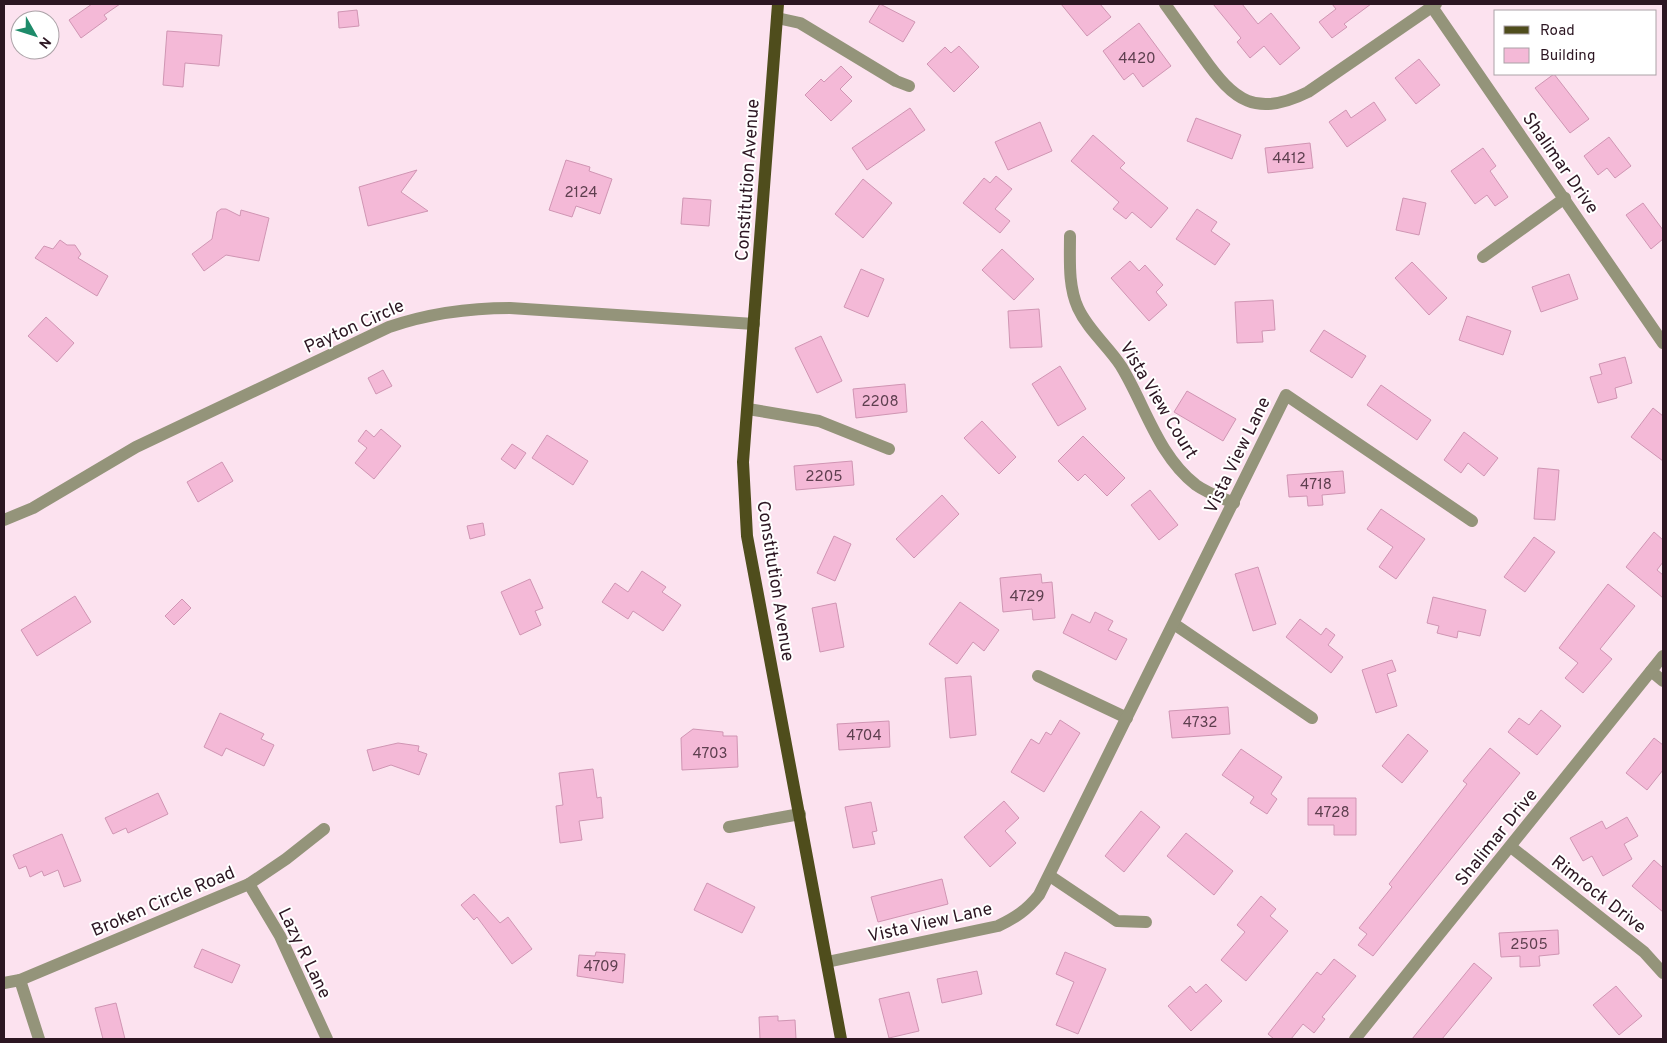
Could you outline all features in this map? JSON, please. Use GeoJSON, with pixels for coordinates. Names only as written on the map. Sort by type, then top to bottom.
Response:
{"type":"FeatureCollection","features":[{"type":"Feature","properties":{"kind":"main road","name":"Constitution Avenue"},"geometry":{"type":"LineString","coordinates":[[778,4],[743,462],[747,536],[841,1039]]}},
{"type":"Feature","properties":{"kind":"street"},"geometry":{"type":"LineString","coordinates":[[1165,4],[1228,90],[1251,102],[1265,104],[1293,100],[1308,92],[1433,5]]}},
{"type":"Feature","properties":{"kind":"street","name":"Shalimar Drive"},"geometry":{"type":"LineString","coordinates":[[1433,5],[1663,343]]}},
{"type":"Feature","properties":{"kind":"street"},"geometry":{"type":"LineString","coordinates":[[777,18],[800,23],[896,81],[910,86]]}},
{"type":"Feature","properties":{"kind":"street"},"geometry":{"type":"LineString","coordinates":[[1483,257],[1564,198]]}},
{"type":"Feature","properties":{"kind":"street","name":"Vista View Court"},"geometry":{"type":"LineString","coordinates":[[1070,236],[1072,288],[1078,308],[1086,323],[1108,348],[1122,368],[1164,448],[1177,466],[1197,486],[1234,504]]}},
{"type":"Feature","properties":{"kind":"street","name":"Payton Circle"},"geometry":{"type":"LineString","coordinates":[[4,520],[33,508],[136,447],[389,327],[416,318],[440,312],[474,308],[510,308],[754,324]]}},
{"type":"Feature","properties":{"kind":"street","name":"Vista View Lane"},"geometry":{"type":"LineString","coordinates":[[827,962],[998,926],[1015,918],[1029,908],[1050,876],[1286,395],[1472,521]]}},
{"type":"Feature","properties":{"kind":"street"},"geometry":{"type":"LineString","coordinates":[[748,409],[819,421],[889,449]]}},
{"type":"Feature","properties":{"kind":"street"},"geometry":{"type":"LineString","coordinates":[[1174,624],[1312,718]]}},
{"type":"Feature","properties":{"kind":"street","name":"Shalimar Drive"},"geometry":{"type":"LineString","coordinates":[[1355,1039],[1663,656]]}},
{"type":"Feature","properties":{"kind":"street"},"geometry":{"type":"LineString","coordinates":[[1651,671],[1663,681]]}},
{"type":"Feature","properties":{"kind":"street"},"geometry":{"type":"LineString","coordinates":[[1038,676],[1127,718]]}},
{"type":"Feature","properties":{"kind":"street"},"geometry":{"type":"LineString","coordinates":[[729,827],[800,814]]}},
{"type":"Feature","properties":{"kind":"street","name":"Broken Circle Road"},"geometry":{"type":"LineString","coordinates":[[4,984],[20,980],[249,884],[286,859],[324,829]]}},
{"type":"Feature","properties":{"kind":"street","name":"Rimrock Drive"},"geometry":{"type":"LineString","coordinates":[[1510,847],[1644,952],[1663,973]]}},
{"type":"Feature","properties":{"kind":"street"},"geometry":{"type":"LineString","coordinates":[[1050,876],[1117,921],[1146,922]]}},
{"type":"Feature","properties":{"kind":"street","name":"Lazy R Lane"},"geometry":{"type":"LineString","coordinates":[[249,884],[280,936],[327,1039]]}},
{"type":"Feature","properties":{"kind":"street"},"geometry":{"type":"LineString","coordinates":[[20,980],[39,1039]]}},
{"type":"Feature","properties":{"kind":"building"},"geometry":{"type":"Polygon","coordinates":[[[92,4],[120,4],[104,15],[107,19],[81,38],[69,20],[92,4]]]}},
{"type":"Feature","properties":{"kind":"building"},"geometry":{"type":"Polygon","coordinates":[[[880,4],[915,22],[903,42],[869,22],[880,4]]]}},
{"type":"Feature","properties":{"kind":"building"},"geometry":{"type":"Polygon","coordinates":[[[1061,4],[1100,4],[1111,17],[1087,36],[1061,4]]]}},
{"type":"Feature","properties":{"kind":"building"},"geometry":{"type":"Polygon","coordinates":[[[1213,4],[1242,4],[1258,24],[1271,13],[1300,48],[1280,65],[1264,46],[1250,58],[1237,42],[1241,38],[1213,4]]]}},
{"type":"Feature","properties":{"kind":"building"},"geometry":{"type":"Polygon","coordinates":[[[1332,4],[1371,4],[1344,24],[1347,27],[1332,38],[1319,22],[1336,9],[1332,4]]]}},
{"type":"Feature","properties":{"kind":"building"},"geometry":{"type":"Polygon","coordinates":[[[357,10],[359,26],[339,28],[338,12],[357,10]]]}},
{"type":"Feature","properties":{"kind":"building"},"geometry":{"type":"Polygon","coordinates":[[[1139,23],[1171,66],[1143,87],[1133,73],[1124,80],[1103,51],[1139,23]]]}},
{"type":"Feature","properties":{"kind":"building"},"geometry":{"type":"Polygon","coordinates":[[[167,31],[222,35],[219,66],[185,63],[183,87],[163,85],[167,31]]]}},
{"type":"Feature","properties":{"kind":"building"},"geometry":{"type":"Polygon","coordinates":[[[959,46],[979,67],[954,92],[927,64],[945,47],[951,53],[959,46]]]}},
{"type":"Feature","properties":{"kind":"building"},"geometry":{"type":"Polygon","coordinates":[[[1419,59],[1440,85],[1416,104],[1395,78],[1419,59]]]}},
{"type":"Feature","properties":{"kind":"building"},"geometry":{"type":"Polygon","coordinates":[[[841,66],[852,77],[840,89],[852,101],[831,121],[805,95],[821,79],[824,82],[841,66]]]}},
{"type":"Feature","properties":{"kind":"building"},"geometry":{"type":"Polygon","coordinates":[[[1555,75],[1589,119],[1570,133],[1535,88],[1555,75]]]}},
{"type":"Feature","properties":{"kind":"building"},"geometry":{"type":"Polygon","coordinates":[[[1374,102],[1386,120],[1347,147],[1329,122],[1346,110],[1351,118],[1374,102]]]}},
{"type":"Feature","properties":{"kind":"building"},"geometry":{"type":"Polygon","coordinates":[[[910,108],[925,130],[867,170],[852,148],[910,108]]]}},
{"type":"Feature","properties":{"kind":"building"},"geometry":{"type":"Polygon","coordinates":[[[1196,118],[1241,135],[1232,159],[1187,141],[1196,118]]]}},
{"type":"Feature","properties":{"kind":"building"},"geometry":{"type":"Polygon","coordinates":[[[1040,122],[1052,151],[1008,170],[995,142],[1040,122]]]}},
{"type":"Feature","properties":{"kind":"building"},"geometry":{"type":"Polygon","coordinates":[[[1093,135],[1125,163],[1120,168],[1168,208],[1151,228],[1132,212],[1126,219],[1113,209],[1119,202],[1071,161],[1093,135]]]}},
{"type":"Feature","properties":{"kind":"building"},"geometry":{"type":"Polygon","coordinates":[[[1609,137],[1631,166],[1615,178],[1607,168],[1598,175],[1584,156],[1609,137]]]}},
{"type":"Feature","properties":{"kind":"building"},"geometry":{"type":"Polygon","coordinates":[[[1310,143],[1313,168],[1268,173],[1265,148],[1310,143]]]}},
{"type":"Feature","properties":{"kind":"building"},"geometry":{"type":"Polygon","coordinates":[[[1483,148],[1496,166],[1490,171],[1508,197],[1495,206],[1487,195],[1475,204],[1451,171],[1483,148]]]}},
{"type":"Feature","properties":{"kind":"building"},"geometry":{"type":"Polygon","coordinates":[[[566,160],[590,167],[589,171],[612,179],[600,214],[576,206],[572,217],[549,210],[566,160]]]}},
{"type":"Feature","properties":{"kind":"building"},"geometry":{"type":"Polygon","coordinates":[[[417,170],[401,192],[428,211],[368,226],[359,187],[417,170]]]}},
{"type":"Feature","properties":{"kind":"building"},"geometry":{"type":"Polygon","coordinates":[[[996,176],[1012,189],[995,209],[1010,221],[1000,233],[963,203],[984,178],[990,183],[996,176]]]}},
{"type":"Feature","properties":{"kind":"building"},"geometry":{"type":"Polygon","coordinates":[[[863,179],[892,203],[863,238],[835,214],[863,179]]]}},
{"type":"Feature","properties":{"kind":"building"},"geometry":{"type":"Polygon","coordinates":[[[683,198],[711,200],[709,226],[681,224],[683,198]]]}},
{"type":"Feature","properties":{"kind":"building"},"geometry":{"type":"Polygon","coordinates":[[[1403,198],[1426,203],[1419,235],[1396,230],[1403,198]]]}},
{"type":"Feature","properties":{"kind":"building"},"geometry":{"type":"Polygon","coordinates":[[[1643,203],[1663,230],[1663,239],[1651,249],[1626,215],[1643,203]]]}},
{"type":"Feature","properties":{"kind":"building"},"geometry":{"type":"Polygon","coordinates":[[[221,209],[226,209],[240,216],[241,210],[269,218],[259,261],[226,255],[204,271],[192,254],[212,239],[217,212],[221,209]]]}},
{"type":"Feature","properties":{"kind":"building"},"geometry":{"type":"Polygon","coordinates":[[[1197,209],[1217,222],[1211,231],[1230,244],[1215,265],[1176,239],[1197,209]]]}},
{"type":"Feature","properties":{"kind":"building"},"geometry":{"type":"Polygon","coordinates":[[[60,240],[67,245],[75,245],[81,254],[78,258],[108,276],[97,296],[35,258],[44,246],[53,249],[60,240]]]}},
{"type":"Feature","properties":{"kind":"building"},"geometry":{"type":"Polygon","coordinates":[[[1002,249],[1034,279],[1014,300],[982,270],[1002,249]]]}},
{"type":"Feature","properties":{"kind":"building"},"geometry":{"type":"Polygon","coordinates":[[[1130,261],[1139,271],[1145,265],[1163,285],[1156,292],[1167,305],[1149,321],[1111,278],[1130,261]]]}},
{"type":"Feature","properties":{"kind":"building"},"geometry":{"type":"Polygon","coordinates":[[[1412,262],[1447,298],[1429,315],[1395,278],[1412,262]]]}},
{"type":"Feature","properties":{"kind":"building"},"geometry":{"type":"Polygon","coordinates":[[[861,269],[884,279],[868,317],[844,307],[861,269]]]}},
{"type":"Feature","properties":{"kind":"building"},"geometry":{"type":"Polygon","coordinates":[[[1569,274],[1578,299],[1541,312],[1532,287],[1569,274]]]}},
{"type":"Feature","properties":{"kind":"building"},"geometry":{"type":"Polygon","coordinates":[[[1273,300],[1275,330],[1262,331],[1263,342],[1237,343],[1235,302],[1273,300]]]}},
{"type":"Feature","properties":{"kind":"building"},"geometry":{"type":"Polygon","coordinates":[[[1039,309],[1042,347],[1010,348],[1008,311],[1039,309]]]}},
{"type":"Feature","properties":{"kind":"building"},"geometry":{"type":"Polygon","coordinates":[[[1467,316],[1511,331],[1503,355],[1459,340],[1467,316]]]}},
{"type":"Feature","properties":{"kind":"building"},"geometry":{"type":"Polygon","coordinates":[[[46,317],[74,343],[57,362],[28,336],[46,317]]]}},
{"type":"Feature","properties":{"kind":"building"},"geometry":{"type":"Polygon","coordinates":[[[1324,330],[1366,356],[1352,378],[1310,351],[1324,330]]]}},
{"type":"Feature","properties":{"kind":"building"},"geometry":{"type":"Polygon","coordinates":[[[821,336],[842,381],[817,393],[795,348],[821,336]]]}},
{"type":"Feature","properties":{"kind":"building"},"geometry":{"type":"Polygon","coordinates":[[[1625,357],[1632,383],[1615,388],[1617,398],[1598,403],[1590,377],[1602,374],[1599,364],[1625,357]]]}},
{"type":"Feature","properties":{"kind":"building"},"geometry":{"type":"Polygon","coordinates":[[[1060,366],[1086,409],[1058,426],[1032,384],[1060,366]]]}},
{"type":"Feature","properties":{"kind":"building"},"geometry":{"type":"Polygon","coordinates":[[[383,370],[392,386],[376,394],[368,378],[383,370]]]}},
{"type":"Feature","properties":{"kind":"building"},"geometry":{"type":"Polygon","coordinates":[[[905,384],[907,412],[856,418],[853,389],[905,384]]]}},
{"type":"Feature","properties":{"kind":"building"},"geometry":{"type":"Polygon","coordinates":[[[1381,385],[1431,420],[1417,440],[1367,405],[1381,385]]]}},
{"type":"Feature","properties":{"kind":"building"},"geometry":{"type":"Polygon","coordinates":[[[1187,391],[1236,419],[1223,441],[1174,412],[1187,391]]]}},
{"type":"Feature","properties":{"kind":"building"},"geometry":{"type":"Polygon","coordinates":[[[1653,408],[1663,416],[1663,461],[1631,437],[1653,408]]]}},
{"type":"Feature","properties":{"kind":"building"},"geometry":{"type":"Polygon","coordinates":[[[982,421],[1016,457],[999,474],[964,438],[982,421]]]}},
{"type":"Feature","properties":{"kind":"building"},"geometry":{"type":"Polygon","coordinates":[[[381,429],[401,446],[374,479],[355,463],[367,448],[358,441],[366,430],[374,437],[381,429]]]}},
{"type":"Feature","properties":{"kind":"building"},"geometry":{"type":"Polygon","coordinates":[[[1464,432],[1498,458],[1484,476],[1468,463],[1461,473],[1444,460],[1464,432]]]}},
{"type":"Feature","properties":{"kind":"building"},"geometry":{"type":"Polygon","coordinates":[[[547,435],[588,461],[573,485],[532,458],[547,435]]]}},
{"type":"Feature","properties":{"kind":"building"},"geometry":{"type":"Polygon","coordinates":[[[1083,436],[1125,478],[1107,496],[1085,474],[1078,481],[1058,461],[1083,436]]]}},
{"type":"Feature","properties":{"kind":"building"},"geometry":{"type":"Polygon","coordinates":[[[512,444],[526,453],[515,469],[501,459],[512,444]]]}},
{"type":"Feature","properties":{"kind":"building"},"geometry":{"type":"Polygon","coordinates":[[[852,461],[854,485],[796,490],[794,466],[852,461]]]}},
{"type":"Feature","properties":{"kind":"building"},"geometry":{"type":"Polygon","coordinates":[[[222,462],[233,481],[198,502],[187,482],[222,462]]]}},
{"type":"Feature","properties":{"kind":"building"},"geometry":{"type":"Polygon","coordinates":[[[1538,468],[1559,470],[1555,520],[1534,519],[1538,468]]]}},
{"type":"Feature","properties":{"kind":"building"},"geometry":{"type":"Polygon","coordinates":[[[1343,471],[1345,493],[1322,495],[1323,505],[1308,506],[1307,496],[1289,497],[1287,475],[1343,471]]]}},
{"type":"Feature","properties":{"kind":"building"},"geometry":{"type":"Polygon","coordinates":[[[1150,490],[1178,525],[1159,540],[1131,505],[1150,490]]]}},
{"type":"Feature","properties":{"kind":"building"},"geometry":{"type":"Polygon","coordinates":[[[942,495],[959,514],[914,558],[896,539],[942,495]]]}},
{"type":"Feature","properties":{"kind":"building"},"geometry":{"type":"Polygon","coordinates":[[[1381,509],[1425,539],[1396,579],[1379,567],[1393,547],[1367,529],[1381,509]]]}},
{"type":"Feature","properties":{"kind":"building"},"geometry":{"type":"Polygon","coordinates":[[[483,523],[485,535],[470,539],[467,526],[483,523]]]}},
{"type":"Feature","properties":{"kind":"building"},"geometry":{"type":"Polygon","coordinates":[[[1654,532],[1663,540],[1663,562],[1657,570],[1663,575],[1663,598],[1626,567],[1654,532]]]}},
{"type":"Feature","properties":{"kind":"building"},"geometry":{"type":"Polygon","coordinates":[[[834,536],[851,544],[835,581],[817,573],[834,536]]]}},
{"type":"Feature","properties":{"kind":"building"},"geometry":{"type":"Polygon","coordinates":[[[1534,537],[1555,552],[1525,592],[1504,577],[1534,537]]]}},
{"type":"Feature","properties":{"kind":"building"},"geometry":{"type":"Polygon","coordinates":[[[1258,567],[1276,624],[1253,631],[1235,574],[1258,567]]]}},
{"type":"Feature","properties":{"kind":"building"},"geometry":{"type":"Polygon","coordinates":[[[642,571],[666,587],[662,592],[681,605],[663,631],[633,611],[628,619],[602,602],[615,583],[628,592],[642,571]]]}},
{"type":"Feature","properties":{"kind":"building"},"geometry":{"type":"Polygon","coordinates":[[[1041,574],[1042,583],[1052,582],[1055,618],[1033,620],[1032,609],[1003,612],[1000,578],[1041,574]]]}},
{"type":"Feature","properties":{"kind":"building"},"geometry":{"type":"Polygon","coordinates":[[[530,579],[543,608],[535,611],[541,625],[520,635],[501,592],[530,579]]]}},
{"type":"Feature","properties":{"kind":"building"},"geometry":{"type":"Polygon","coordinates":[[[1608,584],[1635,606],[1600,649],[1612,659],[1583,693],[1565,678],[1578,663],[1559,648],[1608,584]]]}},
{"type":"Feature","properties":{"kind":"building"},"geometry":{"type":"Polygon","coordinates":[[[75,596],[91,622],[37,656],[21,630],[75,596]]]}},
{"type":"Feature","properties":{"kind":"building"},"geometry":{"type":"Polygon","coordinates":[[[1433,597],[1486,610],[1480,636],[1458,631],[1457,638],[1437,633],[1439,626],[1427,623],[1433,597]]]}},
{"type":"Feature","properties":{"kind":"building"},"geometry":{"type":"Polygon","coordinates":[[[182,599],[191,608],[174,625],[165,616],[182,599]]]}},
{"type":"Feature","properties":{"kind":"building"},"geometry":{"type":"Polygon","coordinates":[[[960,602],[999,630],[984,651],[973,642],[957,664],[929,644],[960,602]]]}},
{"type":"Feature","properties":{"kind":"building"},"geometry":{"type":"Polygon","coordinates":[[[836,603],[844,647],[820,652],[812,608],[836,603]]]}},
{"type":"Feature","properties":{"kind":"building"},"geometry":{"type":"Polygon","coordinates":[[[1095,612],[1113,621],[1108,630],[1127,639],[1116,660],[1063,633],[1072,614],[1090,623],[1095,612]]]}},
{"type":"Feature","properties":{"kind":"building"},"geometry":{"type":"Polygon","coordinates":[[[1300,619],[1321,635],[1326,628],[1335,635],[1328,645],[1343,657],[1331,673],[1286,637],[1300,619]]]}},
{"type":"Feature","properties":{"kind":"building"},"geometry":{"type":"Polygon","coordinates":[[[1392,660],[1396,671],[1387,674],[1397,706],[1376,713],[1362,670],[1392,660]]]}},
{"type":"Feature","properties":{"kind":"building"},"geometry":{"type":"Polygon","coordinates":[[[971,676],[976,735],[950,738],[945,678],[971,676]]]}},
{"type":"Feature","properties":{"kind":"building"},"geometry":{"type":"Polygon","coordinates":[[[1228,707],[1230,734],[1172,738],[1169,711],[1228,707]]]}},
{"type":"Feature","properties":{"kind":"building"},"geometry":{"type":"Polygon","coordinates":[[[1541,710],[1561,726],[1537,755],[1508,732],[1519,718],[1529,725],[1541,710]]]}},
{"type":"Feature","properties":{"kind":"building"},"geometry":{"type":"Polygon","coordinates":[[[220,713],[264,734],[261,739],[274,745],[264,766],[226,748],[222,756],[204,747],[220,713]]]}},
{"type":"Feature","properties":{"kind":"building"},"geometry":{"type":"Polygon","coordinates":[[[1060,720],[1080,733],[1044,792],[1011,772],[1031,739],[1039,744],[1046,732],[1051,735],[1060,720]]]}},
{"type":"Feature","properties":{"kind":"building"},"geometry":{"type":"Polygon","coordinates":[[[889,721],[890,747],[839,750],[837,724],[889,721]]]}},
{"type":"Feature","properties":{"kind":"building"},"geometry":{"type":"Polygon","coordinates":[[[693,729],[723,732],[723,736],[737,736],[738,767],[682,770],[681,738],[693,729]]]}},
{"type":"Feature","properties":{"kind":"building"},"geometry":{"type":"Polygon","coordinates":[[[1408,734],[1428,751],[1402,783],[1382,766],[1408,734]]]}},
{"type":"Feature","properties":{"kind":"building"},"geometry":{"type":"Polygon","coordinates":[[[1654,738],[1663,745],[1663,770],[1647,790],[1626,773],[1654,738]]]}},
{"type":"Feature","properties":{"kind":"building"},"geometry":{"type":"Polygon","coordinates":[[[398,743],[419,746],[418,751],[427,754],[419,775],[391,765],[373,771],[367,750],[398,743]]]}},
{"type":"Feature","properties":{"kind":"building"},"geometry":{"type":"Polygon","coordinates":[[[1490,748],[1520,773],[1373,956],[1358,945],[1367,934],[1359,928],[1392,887],[1389,884],[1467,784],[1463,781],[1490,748]]]}},
{"type":"Feature","properties":{"kind":"building"},"geometry":{"type":"Polygon","coordinates":[[[1241,749],[1282,777],[1271,794],[1277,799],[1267,814],[1250,803],[1254,797],[1222,775],[1241,749]]]}},
{"type":"Feature","properties":{"kind":"building"},"geometry":{"type":"Polygon","coordinates":[[[593,769],[597,798],[601,797],[603,818],[579,821],[582,840],[560,843],[556,806],[563,805],[559,773],[593,769]]]}},
{"type":"Feature","properties":{"kind":"building"},"geometry":{"type":"Polygon","coordinates":[[[158,793],[168,814],[128,833],[126,828],[113,834],[105,818],[158,793]]]}},
{"type":"Feature","properties":{"kind":"building"},"geometry":{"type":"Polygon","coordinates":[[[1308,798],[1356,798],[1356,835],[1334,835],[1334,825],[1308,825],[1308,798]]]}},
{"type":"Feature","properties":{"kind":"building"},"geometry":{"type":"Polygon","coordinates":[[[1004,801],[1019,818],[1005,831],[1016,843],[990,867],[964,837],[1004,801]]]}},
{"type":"Feature","properties":{"kind":"building"},"geometry":{"type":"Polygon","coordinates":[[[871,802],[877,831],[872,832],[875,844],[853,848],[845,807],[871,802]]]}},
{"type":"Feature","properties":{"kind":"building"},"geometry":{"type":"Polygon","coordinates":[[[1141,811],[1160,827],[1124,872],[1105,856],[1141,811]]]}},
{"type":"Feature","properties":{"kind":"building"},"geometry":{"type":"Polygon","coordinates":[[[1627,817],[1638,836],[1624,844],[1632,859],[1603,876],[1592,856],[1583,861],[1570,838],[1602,821],[1606,829],[1627,817]]]}},
{"type":"Feature","properties":{"kind":"building"},"geometry":{"type":"Polygon","coordinates":[[[1186,833],[1233,871],[1214,895],[1167,856],[1186,833]]]}},
{"type":"Feature","properties":{"kind":"building"},"geometry":{"type":"Polygon","coordinates":[[[62,834],[81,881],[64,887],[58,870],[44,876],[42,871],[30,877],[26,866],[19,869],[13,855],[62,834]]]}},
{"type":"Feature","properties":{"kind":"building"},"geometry":{"type":"Polygon","coordinates":[[[1654,860],[1663,868],[1663,912],[1632,886],[1654,860]]]}},
{"type":"Feature","properties":{"kind":"building"},"geometry":{"type":"Polygon","coordinates":[[[942,879],[948,904],[878,922],[871,897],[942,879]]]}},
{"type":"Feature","properties":{"kind":"building"},"geometry":{"type":"Polygon","coordinates":[[[707,883],[755,907],[742,933],[694,910],[707,883]]]}},
{"type":"Feature","properties":{"kind":"building"},"geometry":{"type":"Polygon","coordinates":[[[474,894],[500,923],[508,917],[532,949],[512,964],[477,917],[474,920],[461,905],[474,894]]]}},
{"type":"Feature","properties":{"kind":"building"},"geometry":{"type":"Polygon","coordinates":[[[1261,896],[1276,909],[1270,916],[1288,931],[1246,981],[1221,960],[1245,932],[1237,925],[1261,896]]]}},
{"type":"Feature","properties":{"kind":"building"},"geometry":{"type":"Polygon","coordinates":[[[1558,930],[1559,954],[1539,956],[1540,966],[1520,967],[1520,956],[1501,957],[1499,933],[1558,930]]]}},
{"type":"Feature","properties":{"kind":"building"},"geometry":{"type":"Polygon","coordinates":[[[202,949],[240,965],[232,983],[194,967],[202,949]]]}},
{"type":"Feature","properties":{"kind":"building"},"geometry":{"type":"Polygon","coordinates":[[[596,952],[625,954],[623,983],[577,976],[579,955],[595,956],[596,952]]]}},
{"type":"Feature","properties":{"kind":"building"},"geometry":{"type":"Polygon","coordinates":[[[1065,952],[1106,969],[1078,1034],[1056,1025],[1074,982],[1056,974],[1065,952]]]}},
{"type":"Feature","properties":{"kind":"building"},"geometry":{"type":"Polygon","coordinates":[[[1334,959],[1356,976],[1322,1017],[1325,1019],[1314,1033],[1303,1024],[1291,1039],[1274,1039],[1268,1034],[1317,972],[1321,975],[1334,959]]]}},
{"type":"Feature","properties":{"kind":"building"},"geometry":{"type":"Polygon","coordinates":[[[1474,963],[1492,978],[1442,1039],[1412,1039],[1474,963]]]}},
{"type":"Feature","properties":{"kind":"building"},"geometry":{"type":"Polygon","coordinates":[[[977,971],[982,994],[942,1003],[937,979],[977,971]]]}},
{"type":"Feature","properties":{"kind":"building"},"geometry":{"type":"Polygon","coordinates":[[[1206,984],[1222,1001],[1191,1031],[1168,1006],[1190,986],[1196,993],[1206,984]]]}},
{"type":"Feature","properties":{"kind":"building"},"geometry":{"type":"Polygon","coordinates":[[[1616,986],[1642,1016],[1619,1035],[1593,1005],[1616,986]]]}},
{"type":"Feature","properties":{"kind":"building"},"geometry":{"type":"Polygon","coordinates":[[[909,992],[919,1031],[889,1038],[879,999],[909,992]]]}},
{"type":"Feature","properties":{"kind":"building"},"geometry":{"type":"Polygon","coordinates":[[[116,1003],[125,1039],[103,1039],[95,1008],[116,1003]]]}},
{"type":"Feature","properties":{"kind":"building"},"geometry":{"type":"Polygon","coordinates":[[[778,1016],[778,1021],[795,1020],[796,1039],[760,1039],[759,1017],[778,1016]]]}}]}
